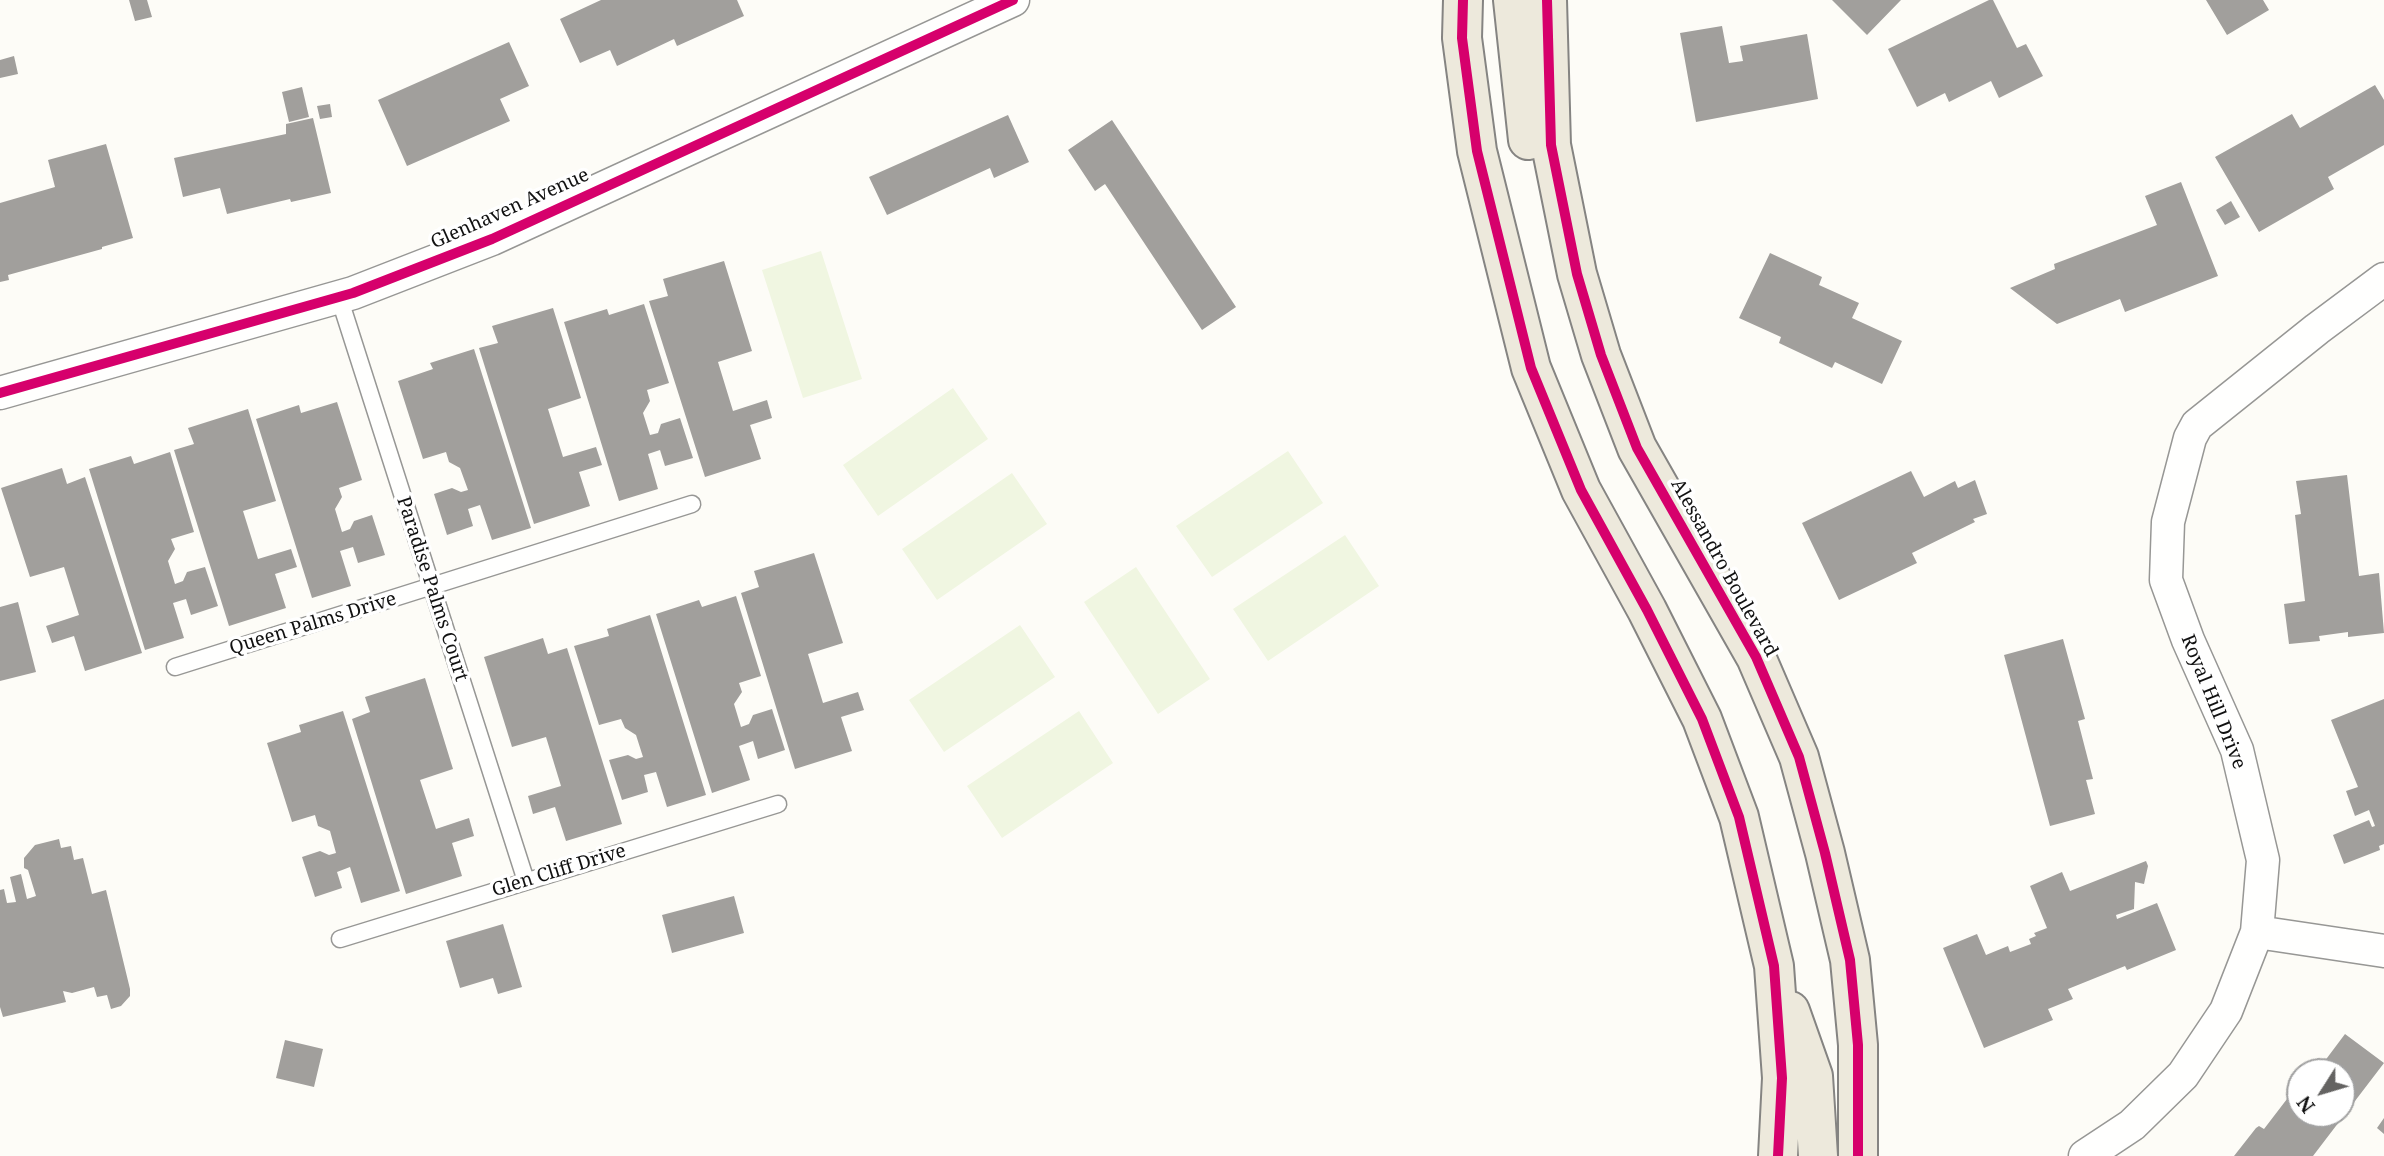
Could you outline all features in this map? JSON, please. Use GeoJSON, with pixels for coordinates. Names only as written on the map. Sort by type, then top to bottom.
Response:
{"type":"FeatureCollection","features":[{"type":"Feature","properties":{"kind":"main road"},"geometry":{"type":"LineString","coordinates":[[1463,0],[1462,38],[1477,151],[1531,368],[1581,490],[1647,610],[1702,719],[1739,817],[1773,966],[1813,1076],[1818,1156]]}},
{"type":"Feature","properties":{"kind":"main road"},"geometry":{"type":"LineString","coordinates":[[1513,0],[1533,187],[1577,274]]}},
{"type":"Feature","properties":{"kind":"main road","name":"Alessandro Boulevard"},"geometry":{"type":"LineString","coordinates":[[1546,0],[1551,145],[1577,274],[1601,355],[1637,448],[1756,657],[1799,757],[1825,853],[1850,960],[1858,1045],[1858,1156]]}},
{"type":"Feature","properties":{"kind":"main road"},"geometry":{"type":"LineString","coordinates":[[1773,966],[1782,1078],[1779,1156]]}},
{"type":"Feature","properties":{"kind":"street","name":"Glenhaven Avenue"},"geometry":{"type":"LineString","coordinates":[[0,393],[339,297],[492,239],[1013,0]]}},
{"type":"Feature","properties":{"kind":"street","name":"Royal Hill Drive"},"geometry":{"type":"LineString","coordinates":[[2085,1156],[2132,1125],[2183,1075],[2226,1011],[2257,932],[2263,860],[2237,750],[2188,640],[2166,580],[2168,522],[2190,438],[2197,425],[2384,279]]}},
{"type":"Feature","properties":{"kind":"street"},"geometry":{"type":"LineString","coordinates":[[2257,932],[2384,951]]}},
{"type":"Feature","properties":{"kind":"lane","name":"Paradise Palms Court"},"geometry":{"type":"LineString","coordinates":[[339,297],[526,881]]}},
{"type":"Feature","properties":{"kind":"lane","name":"Queen Palms Drive"},"geometry":{"type":"LineString","coordinates":[[175,667],[692,504]]}},
{"type":"Feature","properties":{"kind":"lane","name":"Glen Cliff Drive"},"geometry":{"type":"LineString","coordinates":[[340,939],[778,804]]}},
{"type":"Feature","properties":{"kind":"green space"},"geometry":{"type":"Polygon","coordinates":[[[821,251],[862,379],[803,398],[762,270],[821,251]]]}},
{"type":"Feature","properties":{"kind":"green space"},"geometry":{"type":"Polygon","coordinates":[[[953,388],[988,439],[878,516],[843,465],[953,388]]]}},
{"type":"Feature","properties":{"kind":"green space"},"geometry":{"type":"Polygon","coordinates":[[[1288,451],[1323,503],[1212,577],[1176,526],[1288,451]]]}},
{"type":"Feature","properties":{"kind":"green space"},"geometry":{"type":"Polygon","coordinates":[[[1012,473],[1047,524],[937,600],[902,549],[1012,473]]]}},
{"type":"Feature","properties":{"kind":"green space"},"geometry":{"type":"Polygon","coordinates":[[[1345,535],[1379,586],[1268,661],[1233,609],[1345,535]]]}},
{"type":"Feature","properties":{"kind":"green space"},"geometry":{"type":"Polygon","coordinates":[[[1136,567],[1210,679],[1158,714],[1084,602],[1136,567]]]}},
{"type":"Feature","properties":{"kind":"green space"},"geometry":{"type":"Polygon","coordinates":[[[1020,625],[1055,677],[944,752],[909,700],[1020,625]]]}},
{"type":"Feature","properties":{"kind":"green space"},"geometry":{"type":"Polygon","coordinates":[[[1079,711],[1113,763],[1002,838],[967,786],[1079,711]]]}},
{"type":"Feature","properties":{"kind":"building"},"geometry":{"type":"Polygon","coordinates":[[[129,0],[147,0],[152,17],[135,21],[129,0]]]}},
{"type":"Feature","properties":{"kind":"building"},"geometry":{"type":"Polygon","coordinates":[[[601,0],[737,0],[744,16],[677,46],[674,39],[617,66],[610,50],[580,63],[560,19],[601,0]]]}},
{"type":"Feature","properties":{"kind":"building"},"geometry":{"type":"Polygon","coordinates":[[[1832,0],[1901,0],[1867,35],[1832,0]]]}},
{"type":"Feature","properties":{"kind":"building"},"geometry":{"type":"Polygon","coordinates":[[[1993,0],[2017,48],[2026,44],[2043,76],[1999,98],[1991,81],[1949,102],[1945,93],[1917,107],[1888,49],[1993,0]]]}},
{"type":"Feature","properties":{"kind":"building"},"geometry":{"type":"Polygon","coordinates":[[[2206,0],[2263,0],[2269,10],[2227,35],[2206,0]]]}},
{"type":"Feature","properties":{"kind":"building"},"geometry":{"type":"Polygon","coordinates":[[[1722,26],[1729,63],[1743,61],[1740,46],[1807,34],[1818,99],[1696,122],[1680,33],[1722,26]]]}},
{"type":"Feature","properties":{"kind":"building"},"geometry":{"type":"Polygon","coordinates":[[[509,42],[529,86],[500,99],[510,121],[407,166],[378,100],[509,42]]]}},
{"type":"Feature","properties":{"kind":"building"},"geometry":{"type":"Polygon","coordinates":[[[14,56],[18,74],[0,78],[0,60],[14,56]]]}},
{"type":"Feature","properties":{"kind":"building"},"geometry":{"type":"Polygon","coordinates":[[[2375,85],[2384,100],[2384,145],[2328,177],[2334,189],[2259,232],[2215,157],[2292,114],[2300,128],[2375,85]]]}},
{"type":"Feature","properties":{"kind":"building"},"geometry":{"type":"Polygon","coordinates":[[[302,87],[309,117],[289,122],[282,92],[302,87]]]}},
{"type":"Feature","properties":{"kind":"building"},"geometry":{"type":"Polygon","coordinates":[[[330,104],[332,117],[320,119],[317,106],[330,104]]]}},
{"type":"Feature","properties":{"kind":"building"},"geometry":{"type":"Polygon","coordinates":[[[1008,115],[1029,162],[994,178],[990,168],[887,215],[869,177],[1008,115]]]}},
{"type":"Feature","properties":{"kind":"building"},"geometry":{"type":"Polygon","coordinates":[[[313,118],[331,193],[291,202],[290,199],[227,214],[220,188],[183,197],[174,158],[286,134],[286,124],[313,118]]]}},
{"type":"Feature","properties":{"kind":"building"},"geometry":{"type":"Polygon","coordinates":[[[1112,120],[1236,307],[1202,330],[1105,184],[1095,191],[1068,150],[1112,120]]]}},
{"type":"Feature","properties":{"kind":"building"},"geometry":{"type":"Polygon","coordinates":[[[106,144],[133,238],[8,275],[9,280],[0,282],[0,203],[55,187],[48,160],[106,144]]]}},
{"type":"Feature","properties":{"kind":"building"},"geometry":{"type":"Polygon","coordinates":[[[2181,182],[2218,276],[2125,312],[2120,299],[2057,324],[2010,288],[2055,269],[2054,264],[2157,225],[2145,196],[2181,182]]]}},
{"type":"Feature","properties":{"kind":"building"},"geometry":{"type":"Polygon","coordinates":[[[2231,201],[2240,217],[2225,225],[2216,210],[2231,201]]]}},
{"type":"Feature","properties":{"kind":"building"},"geometry":{"type":"Polygon","coordinates":[[[1770,253],[1822,277],[1819,285],[1859,303],[1852,318],[1902,341],[1882,384],[1835,362],[1832,368],[1779,343],[1781,337],[1739,318],[1770,253]]]}},
{"type":"Feature","properties":{"kind":"building"},"geometry":{"type":"Polygon","coordinates":[[[724,261],[752,351],[718,362],[733,411],[767,400],[772,418],[750,425],[761,459],[705,477],[649,301],[668,296],[663,279],[724,261]]]}},
{"type":"Feature","properties":{"kind":"building"},"geometry":{"type":"Polygon","coordinates":[[[644,304],[669,383],[647,390],[650,401],[643,413],[650,435],[658,433],[661,424],[680,418],[693,458],[665,466],[660,450],[648,454],[658,489],[619,501],[564,322],[607,309],[609,315],[644,304]]]}},
{"type":"Feature","properties":{"kind":"building"},"geometry":{"type":"Polygon","coordinates":[[[553,308],[581,398],[548,409],[563,457],[596,447],[602,465],[579,472],[590,506],[534,524],[479,348],[498,343],[492,326],[553,308]]]}},
{"type":"Feature","properties":{"kind":"building"},"geometry":{"type":"Polygon","coordinates":[[[474,349],[531,528],[492,540],[480,505],[468,509],[473,526],[447,535],[434,494],[452,488],[461,492],[468,490],[460,468],[449,462],[446,452],[423,459],[398,381],[433,369],[430,363],[474,349]]]}},
{"type":"Feature","properties":{"kind":"building"},"geometry":{"type":"Polygon","coordinates":[[[337,402],[362,480],[339,488],[342,497],[335,509],[342,532],[350,529],[354,521],[372,515],[385,555],[358,563],[353,547],[340,551],[351,586],[312,598],[256,419],[299,405],[301,413],[337,402]]]}},
{"type":"Feature","properties":{"kind":"building"},"geometry":{"type":"Polygon","coordinates":[[[248,409],[276,501],[243,511],[258,559],[291,549],[297,567],[275,574],[286,608],[229,626],[174,450],[194,444],[188,428],[248,409]]]}},
{"type":"Feature","properties":{"kind":"building"},"geometry":{"type":"Polygon","coordinates":[[[170,452],[194,532],[171,539],[175,549],[168,561],[175,584],[183,581],[187,572],[205,567],[218,606],[191,615],[186,599],[173,603],[184,638],[145,650],[89,469],[131,456],[134,464],[170,452]]]}},
{"type":"Feature","properties":{"kind":"building"},"geometry":{"type":"Polygon","coordinates":[[[62,468],[67,484],[85,477],[142,653],[85,671],[74,636],[52,643],[46,626],[79,615],[64,567],[30,577],[1,488],[62,468]]]}},
{"type":"Feature","properties":{"kind":"building"},"geometry":{"type":"Polygon","coordinates":[[[1911,471],[1924,497],[1955,481],[1958,488],[1975,480],[1987,514],[1912,553],[1917,563],[1839,600],[1802,523],[1911,471]]]}},
{"type":"Feature","properties":{"kind":"building"},"geometry":{"type":"Polygon","coordinates":[[[2347,475],[2359,576],[2379,573],[2384,633],[2348,637],[2348,632],[2319,636],[2320,641],[2289,644],[2284,604],[2305,601],[2295,515],[2301,514],[2296,481],[2347,475]]]}},
{"type":"Feature","properties":{"kind":"building"},"geometry":{"type":"Polygon","coordinates":[[[814,553],[843,643],[808,654],[823,703],[858,692],[864,710],[841,717],[852,751],[795,769],[741,593],[759,587],[754,571],[814,553]]]}},
{"type":"Feature","properties":{"kind":"building"},"geometry":{"type":"Polygon","coordinates":[[[736,596],[761,676],[739,683],[742,692],[734,704],[741,727],[749,724],[753,715],[772,709],[785,750],[758,759],[753,741],[739,746],[750,780],[712,793],[656,614],[699,600],[702,607],[736,596]]]}},
{"type":"Feature","properties":{"kind":"building"},"geometry":{"type":"Polygon","coordinates":[[[18,602],[36,672],[0,681],[0,607],[18,602]]]}},
{"type":"Feature","properties":{"kind":"building"},"geometry":{"type":"Polygon","coordinates":[[[650,615],[706,795],[667,807],[656,772],[644,775],[648,792],[622,800],[609,760],[628,755],[636,759],[643,757],[636,735],[625,728],[621,719],[599,725],[574,646],[609,636],[607,629],[650,615]]]}},
{"type":"Feature","properties":{"kind":"building"},"geometry":{"type":"Polygon","coordinates":[[[543,638],[548,654],[567,648],[622,824],[566,841],[555,807],[533,814],[528,796],[561,786],[546,737],[512,747],[484,657],[543,638]]]}},
{"type":"Feature","properties":{"kind":"building"},"geometry":{"type":"Polygon","coordinates":[[[2063,639],[2085,719],[2078,721],[2093,779],[2086,780],[2095,814],[2050,826],[2004,655],[2063,639]]]}},
{"type":"Feature","properties":{"kind":"building"},"geometry":{"type":"Polygon","coordinates":[[[425,678],[453,769],[420,780],[436,829],[469,818],[474,836],[452,843],[462,876],[406,894],[352,719],[370,712],[365,697],[425,678]]]}},
{"type":"Feature","properties":{"kind":"building"},"geometry":{"type":"Polygon","coordinates":[[[2384,699],[2384,844],[2379,846],[2380,850],[2344,864],[2333,835],[2369,820],[2372,827],[2375,826],[2369,810],[2355,816],[2346,791],[2358,787],[2331,720],[2384,699]]]}},
{"type":"Feature","properties":{"kind":"building"},"geometry":{"type":"Polygon","coordinates":[[[343,711],[400,891],[361,903],[350,867],[337,872],[342,888],[315,897],[302,857],[320,851],[329,855],[336,853],[330,831],[318,826],[315,815],[292,822],[267,743],[301,732],[299,725],[343,711]]]}},
{"type":"Feature","properties":{"kind":"building"},"geometry":{"type":"Polygon","coordinates":[[[59,839],[61,848],[71,846],[74,860],[83,858],[92,894],[106,890],[130,996],[121,1006],[111,1009],[107,995],[97,997],[94,987],[72,993],[63,991],[66,1002],[3,1017],[0,1007],[0,890],[4,889],[7,903],[16,902],[10,877],[21,874],[27,899],[36,896],[28,870],[24,868],[24,858],[35,845],[59,839]]]}},
{"type":"Feature","properties":{"kind":"building"},"geometry":{"type":"Polygon","coordinates":[[[2146,861],[2148,866],[2144,884],[2135,882],[2134,909],[2116,915],[2117,919],[2157,903],[2176,950],[2127,970],[2125,966],[2068,989],[2073,999],[2048,1009],[2053,1020],[1984,1048],[1943,948],[1977,934],[1986,955],[2008,946],[2010,952],[2031,944],[2029,939],[2036,936],[2034,933],[2047,928],[2030,886],[2062,872],[2070,891],[2146,861]]]}},
{"type":"Feature","properties":{"kind":"building"},"geometry":{"type":"Polygon","coordinates":[[[734,896],[744,933],[672,953],[662,915],[734,896]]]}},
{"type":"Feature","properties":{"kind":"building"},"geometry":{"type":"Polygon","coordinates":[[[503,924],[522,987],[498,994],[493,978],[460,988],[446,941],[503,924]]]}},
{"type":"Feature","properties":{"kind":"building"},"geometry":{"type":"Polygon","coordinates":[[[2345,1034],[2384,1063],[2356,1100],[2356,1058],[2327,1058],[2345,1034]]]}},
{"type":"Feature","properties":{"kind":"building"},"geometry":{"type":"Polygon","coordinates":[[[285,1040],[323,1049],[314,1087],[276,1078],[285,1040]]]}},
{"type":"Feature","properties":{"kind":"building"},"geometry":{"type":"Polygon","coordinates":[[[2286,1100],[2286,1128],[2334,1128],[2313,1156],[2234,1156],[2256,1128],[2259,1126],[2264,1129],[2286,1100]]]}},
{"type":"Feature","properties":{"kind":"building"},"geometry":{"type":"Polygon","coordinates":[[[2384,1118],[2384,1134],[2377,1128],[2384,1118]]]}},
{"type":"Feature","properties":{"kind":"cycle path"},"geometry":{"type":"LineString","coordinates":[[0,393],[353,293],[492,239],[1013,0]]}},
{"type":"Feature","properties":{"kind":"cycle path"},"geometry":{"type":"LineString","coordinates":[[1463,0],[1462,38],[1477,151],[1531,368],[1581,490],[1647,610],[1702,719],[1739,817],[1774,966],[1782,1078],[1778,1156]]}},
{"type":"Feature","properties":{"kind":"cycle path"},"geometry":{"type":"LineString","coordinates":[[1547,0],[1551,145],[1577,274],[1601,355],[1637,448],[1756,657],[1799,757],[1825,853],[1850,960],[1858,1045],[1858,1156]]}}]}
